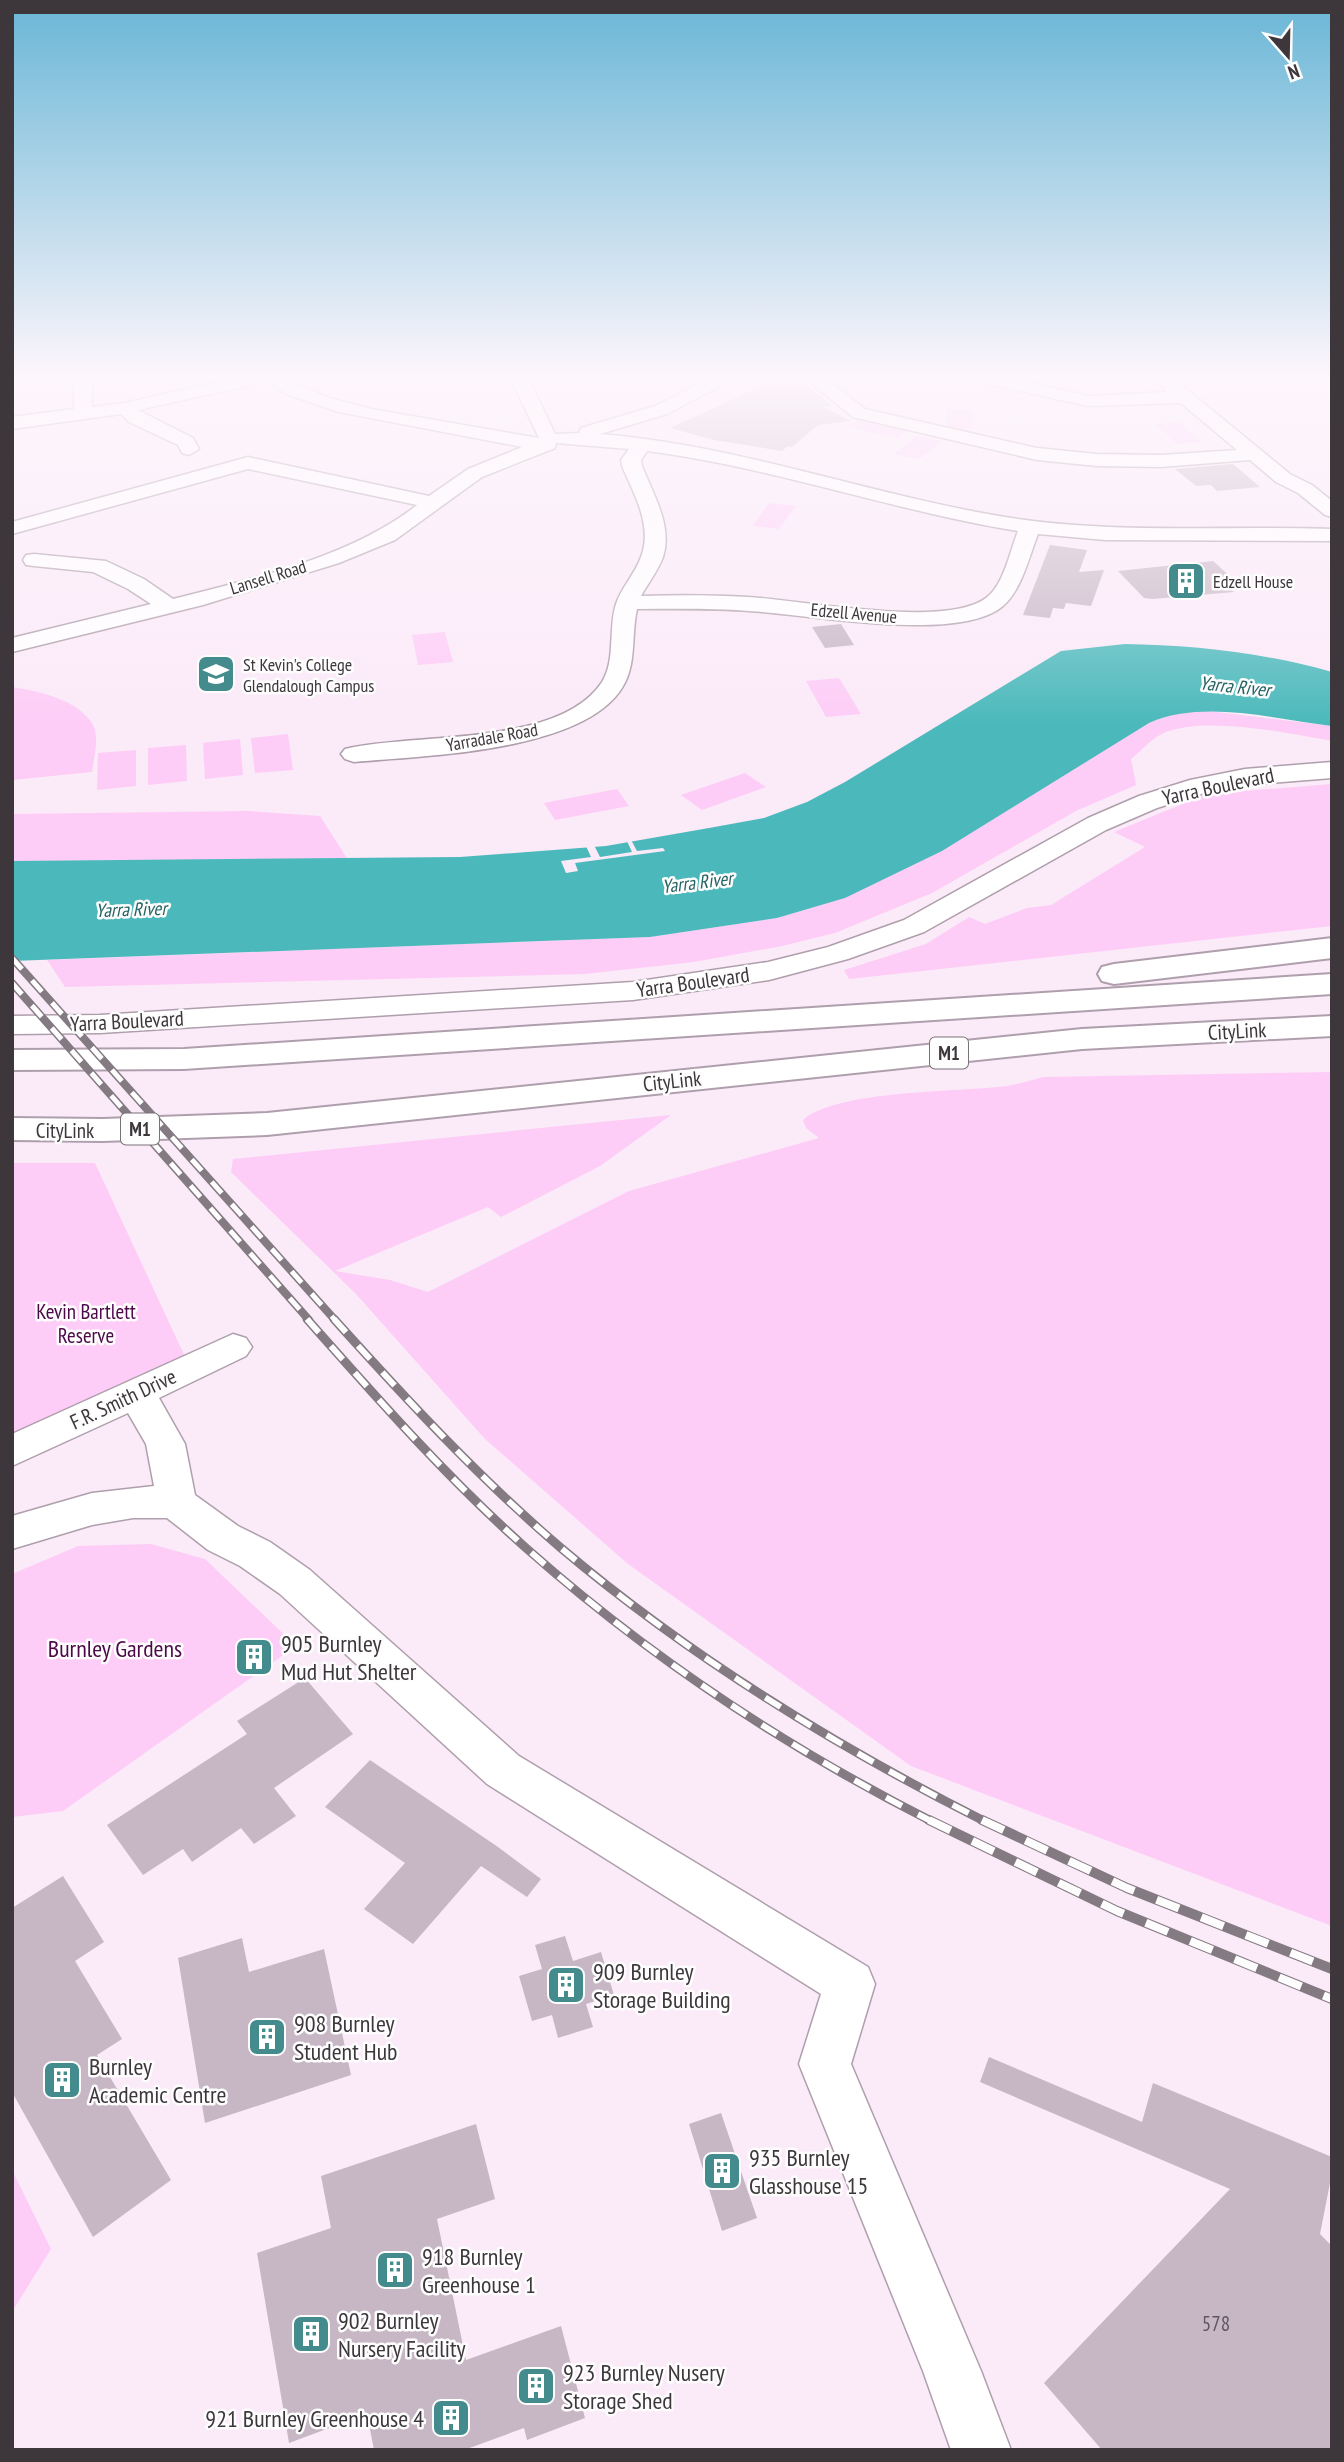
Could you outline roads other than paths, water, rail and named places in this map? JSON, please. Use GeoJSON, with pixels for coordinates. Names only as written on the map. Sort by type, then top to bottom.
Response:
{"type":"FeatureCollection","features":[{"type":"Feature","properties":{"kind":"highway"},"geometry":{"type":"LineString","coordinates":[[772,1021],[1062,980],[1332,948]]}},
{"type":"Feature","properties":{"kind":"highway","name":"CityLink"},"geometry":{"type":"LineString","coordinates":[[12,1060],[184,1059],[1332,984]]}},
{"type":"Feature","properties":{"kind":"highway","name":"CityLink"},"geometry":{"type":"LineString","coordinates":[[12,1129],[103,1130],[267,1124],[1082,1040],[1332,1026]]}},
{"type":"Feature","properties":{"kind":"highway"},"geometry":{"type":"LineString","coordinates":[[568,1091],[1102,1056],[1332,1047]]}},
{"type":"Feature","properties":{"kind":"street"},"geometry":{"type":"LineString","coordinates":[[12,528],[136,494]]}},
{"type":"Feature","properties":{"kind":"street"},"geometry":{"type":"LineString","coordinates":[[392,494],[435,503]]}},
{"type":"Feature","properties":{"kind":"street","name":"Lansell Road"},"geometry":{"type":"LineString","coordinates":[[12,645],[277,575],[375,541],[415,520],[446,494]]}},
{"type":"Feature","properties":{"kind":"street","name":"Yarradale Road"},"geometry":{"type":"LineString","coordinates":[[354,754],[500,739],[546,727],[592,705],[611,687],[617,671],[621,625],[628,603],[652,556],[656,529],[643,494]]}},
{"type":"Feature","properties":{"kind":"street"},"geometry":{"type":"LineString","coordinates":[[872,494],[918,506],[1030,527],[1129,534],[1332,535]]}},
{"type":"Feature","properties":{"kind":"street"},"geometry":{"type":"LineString","coordinates":[[1294,494],[1332,527]]}},
{"type":"Feature","properties":{"kind":"street"},"geometry":{"type":"LineString","coordinates":[[1311,494],[1332,511]]}},
{"type":"Feature","properties":{"kind":"street","name":"Edzell Avenue"},"geometry":{"type":"LineString","coordinates":[[628,603],[750,604],[905,618],[962,614],[993,604],[1002,594],[1030,527]]}},
{"type":"Feature","properties":{"kind":"street"},"geometry":{"type":"LineString","coordinates":[[1231,533],[1265,528],[1332,527]]}},
{"type":"Feature","properties":{"kind":"street"},"geometry":{"type":"LineString","coordinates":[[34,560],[98,566],[136,584],[167,605]]}},
{"type":"Feature","properties":{"kind":"street","name":"Yarra Boulevard"},"geometry":{"type":"LineString","coordinates":[[12,1025],[114,1023],[597,994],[674,986],[769,971],[848,950],[914,926],[986,889],[1097,824],[1148,802],[1199,786],[1245,777],[1332,770]]}},
{"type":"Feature","properties":{"kind":"street","name":"F.R. Smith Drive"},"geometry":{"type":"LineString","coordinates":[[12,1451],[233,1347]]}},
{"type":"Feature","properties":{"kind":"street"},"geometry":{"type":"LineString","coordinates":[[134,1394],[158,1422],[172,1461],[175,1502]]}},
{"type":"Feature","properties":{"kind":"street"},"geometry":{"type":"LineString","coordinates":[[12,1533],[77,1511],[146,1501],[175,1502],[223,1538],[255,1554],[295,1582],[503,1770],[849,1984],[825,2064],[952,2371],[981,2450]]}},
{"type":"Feature","properties":{"kind":"water","name":"Yarra River"},"geometry":{"type":"Polygon","coordinates":[[[1125,644],[1229,651],[1332,672],[1332,726],[1215,712],[1192,712],[1149,723],[942,851],[845,898],[777,918],[650,937],[12,961],[12,861],[460,857],[606,846],[764,818],[807,802],[845,782],[1061,651],[1125,644]]]}},
{"type":"Feature","properties":{"kind":"railway"},"geometry":{"type":"LineString","coordinates":[[12,958],[335,1320]]}},
{"type":"Feature","properties":{"kind":"railway"},"geometry":{"type":"LineString","coordinates":[[12,983],[309,1320]]}},
{"type":"Feature","properties":{"kind":"railway"},"geometry":{"type":"LineString","coordinates":[[307,1319],[440,1466],[526,1548],[573,1588],[720,1698],[825,1763],[932,1821]]}},
{"type":"Feature","properties":{"kind":"railway"},"geometry":{"type":"LineString","coordinates":[[334,1319],[472,1466],[561,1548],[610,1588],[712,1663],[819,1731],[983,1821]]}},
{"type":"Feature","properties":{"kind":"railway"},"geometry":{"type":"LineString","coordinates":[[932,1821],[1117,1911],[1332,1999]]}},
{"type":"Feature","properties":{"kind":"railway"},"geometry":{"type":"LineString","coordinates":[[983,1821],[1127,1888],[1332,1969]]}},
{"type":"Feature","properties":{"kind":"place","name":"Edzell House"},"geometry":{"type":"Point","coordinates":[1186,581]}},
{"type":"Feature","properties":{"kind":"place","name":"St Kevin's College Glendalough Campus"},"geometry":{"type":"Point","coordinates":[216,674]}},
{"type":"Feature","properties":{"kind":"place","name":"905 Burnley Mud Hut Shelter"},"geometry":{"type":"Point","coordinates":[254,1657]}},
{"type":"Feature","properties":{"kind":"place","name":"909 Burnley Storage Building"},"geometry":{"type":"Point","coordinates":[566,1985]}},
{"type":"Feature","properties":{"kind":"place","name":"908 Burnley Student Hub"},"geometry":{"type":"Point","coordinates":[267,2037]}},
{"type":"Feature","properties":{"kind":"place","name":"Burnley Academic Centre"},"geometry":{"type":"Point","coordinates":[62,2080]}},
{"type":"Feature","properties":{"kind":"place","name":"935 Burnley Glasshouse 15"},"geometry":{"type":"Point","coordinates":[722,2171]}},
{"type":"Feature","properties":{"kind":"place","name":"918 Burnley Greenhouse 1"},"geometry":{"type":"Point","coordinates":[395,2270]}},
{"type":"Feature","properties":{"kind":"place","name":"902 Burnley Nursery Facility"},"geometry":{"type":"Point","coordinates":[311,2334]}},
{"type":"Feature","properties":{"kind":"place","name":"923 Burnley Nusery Storage Shed"},"geometry":{"type":"Point","coordinates":[536,2386]}},
{"type":"Feature","properties":{"kind":"place","name":"921 Burnley Greenhouse 4"},"geometry":{"type":"Point","coordinates":[451,2418]}},
{"type":"Feature","properties":{"kind":"park label","name":"Kevin Bartlett Reserve"},"geometry":{"type":"Point","coordinates":[86,1323]}},
{"type":"Feature","properties":{"kind":"park label","name":"Burnley Gardens"},"geometry":{"type":"Point","coordinates":[115,1648]}}]}
